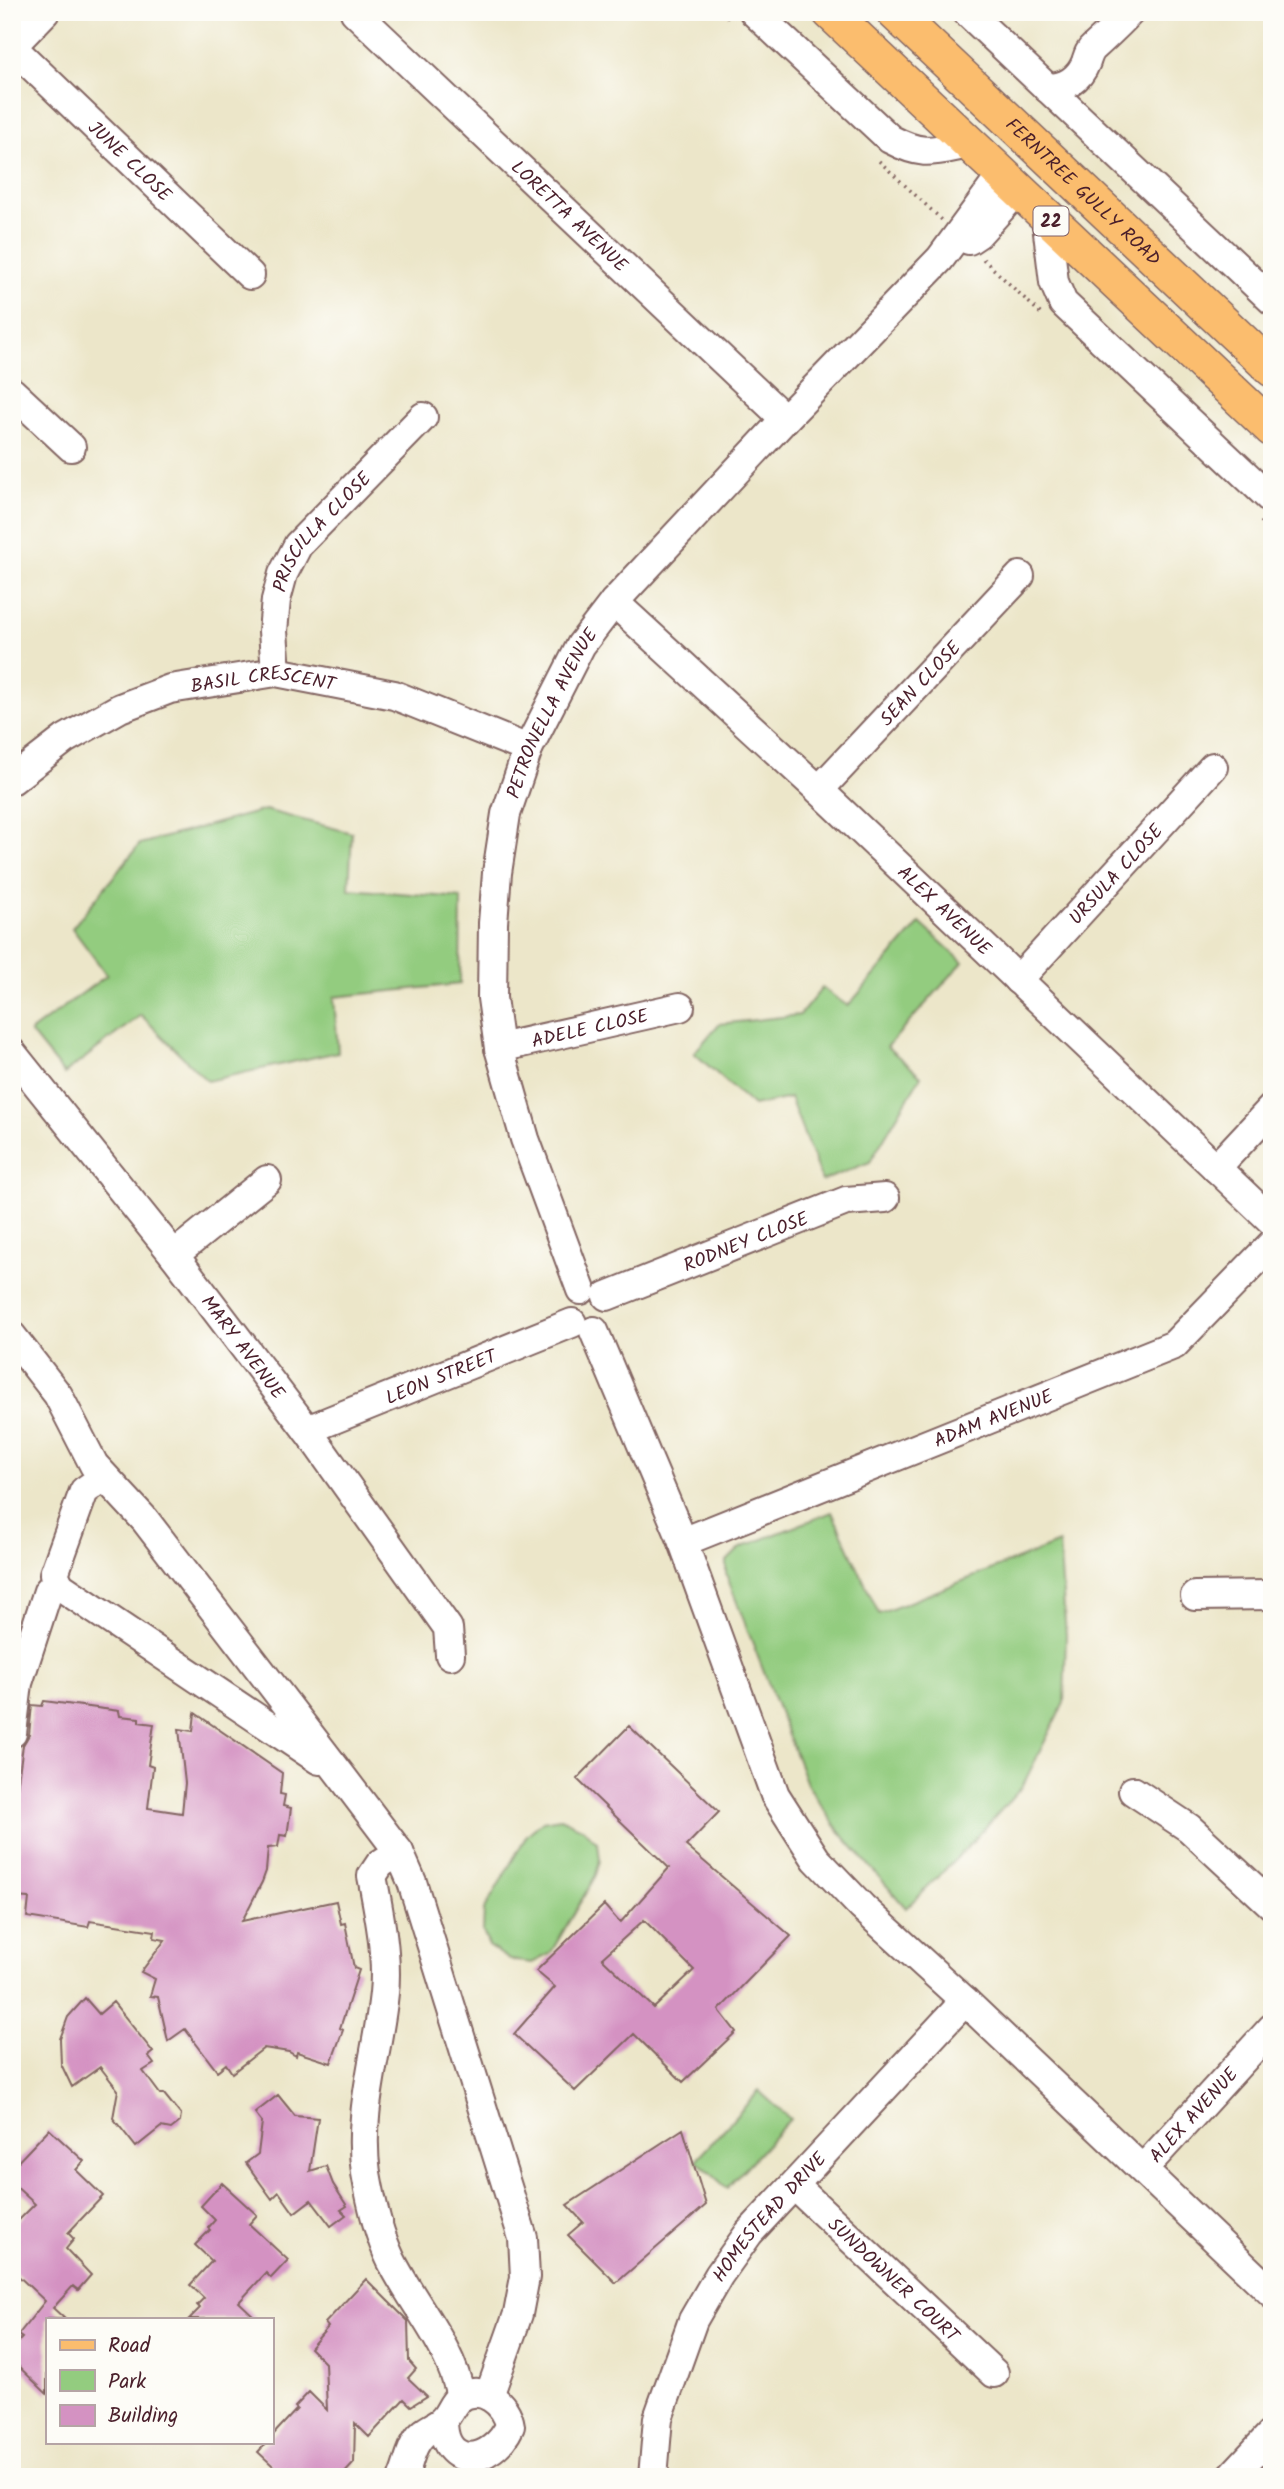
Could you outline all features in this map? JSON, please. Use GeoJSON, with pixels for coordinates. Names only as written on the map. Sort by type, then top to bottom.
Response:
{"type":"FeatureCollection","features":[{"type":"Feature","properties":{"kind":"main road","name":"22"},"geometry":{"type":"LineString","coordinates":[[830,12],[1272,429]]}},
{"type":"Feature","properties":{"kind":"main road","name":"FERNTREE GULLY ROAD"},"geometry":{"type":"LineString","coordinates":[[894,12],[1272,369]]}},
{"type":"Feature","properties":{"kind":"main road"},"geometry":{"type":"LineString","coordinates":[[1010,182],[1039,149]]}},
{"type":"Feature","properties":{"kind":"street"},"geometry":{"type":"LineString","coordinates":[[12,46],[45,12]]}},
{"type":"Feature","properties":{"kind":"street","name":"LORETTA AVENUE"},"geometry":{"type":"LineString","coordinates":[[355,12],[785,419]]}},
{"type":"Feature","properties":{"kind":"street"},"geometry":{"type":"LineString","coordinates":[[967,12],[1272,300]]}},
{"type":"Feature","properties":{"kind":"street"},"geometry":{"type":"LineString","coordinates":[[1047,88],[1070,83],[1082,70],[1092,49],[1130,12]]}},
{"type":"Feature","properties":{"kind":"street"},"geometry":{"type":"LineString","coordinates":[[743,17],[890,139],[916,151],[969,144]]}},
{"type":"Feature","properties":{"kind":"street","name":"JUNE CLOSE"},"geometry":{"type":"LineString","coordinates":[[12,46],[250,275]]}},
{"type":"Feature","properties":{"kind":"street","name":"PETRONELLA AVENUE"},"geometry":{"type":"LineString","coordinates":[[594,1293],[525,1139],[499,1048],[492,998],[497,873],[506,814],[528,749],[581,645],[614,602],[785,419],[940,259],[961,238],[978,234],[1010,182]]}},
{"type":"Feature","properties":{"kind":"street"},"geometry":{"type":"LineString","coordinates":[[1046,216],[1054,282],[1063,303],[1262,506]]}},
{"type":"Feature","properties":{"kind":"street"},"geometry":{"type":"LineString","coordinates":[[12,392],[71,447]]}},
{"type":"Feature","properties":{"kind":"street","name":"PRISCILLA CLOSE"},"geometry":{"type":"LineString","coordinates":[[276,672],[273,631],[276,600],[283,574],[298,545],[423,417]]}},
{"type":"Feature","properties":{"kind":"street","name":"SEAN CLOSE"},"geometry":{"type":"LineString","coordinates":[[818,790],[1020,576]]}},
{"type":"Feature","properties":{"kind":"street","name":"ALEX AVENUE"},"geometry":{"type":"LineString","coordinates":[[614,602],[818,790],[1272,1221]]}},
{"type":"Feature","properties":{"kind":"street","name":"BASIL CRESCENT"},"geometry":{"type":"LineString","coordinates":[[12,780],[65,739],[120,708],[170,689],[276,672],[394,695],[528,749]]}},
{"type":"Feature","properties":{"kind":"street","name":"URSULA CLOSE"},"geometry":{"type":"LineString","coordinates":[[1018,980],[1213,767]]}},
{"type":"Feature","properties":{"kind":"street","name":"ADELE CLOSE"},"geometry":{"type":"LineString","coordinates":[[499,1048],[680,1007]]}},
{"type":"Feature","properties":{"kind":"street","name":"MARY AVENUE"},"geometry":{"type":"LineString","coordinates":[[13,1057],[174,1255],[307,1430],[448,1628],[450,1655]]}},
{"type":"Feature","properties":{"kind":"street"},"geometry":{"type":"LineString","coordinates":[[1216,1168],[1272,1108]]}},
{"type":"Feature","properties":{"kind":"street"},"geometry":{"type":"LineString","coordinates":[[174,1255],[267,1180]]}},
{"type":"Feature","properties":{"kind":"street","name":"RODNEY CLOSE"},"geometry":{"type":"LineString","coordinates":[[594,1293],[846,1201],[885,1198]]}},
{"type":"Feature","properties":{"kind":"street","name":"ADAM AVENUE"},"geometry":{"type":"LineString","coordinates":[[683,1542],[1174,1345],[1272,1244]]}},
{"type":"Feature","properties":{"kind":"street"},"geometry":{"type":"LineString","coordinates":[[583,1327],[606,1324],[610,1318],[610,1303],[594,1293],[576,1293],[569,1303],[569,1316],[583,1327],[683,1542],[775,1795],[816,1859],[862,1907],[965,2001],[1272,2293]]}},
{"type":"Feature","properties":{"kind":"street","name":"LEON STREET"},"geometry":{"type":"LineString","coordinates":[[307,1430],[583,1327]]}},
{"type":"Feature","properties":{"kind":"street"},"geometry":{"type":"LineString","coordinates":[[12,1336],[58,1395],[94,1465],[145,1520],[399,1852],[412,1882],[523,2238],[525,2277],[518,2314],[489,2396]]}},
{"type":"Feature","properties":{"kind":"street"},"geometry":{"type":"LineString","coordinates":[[104,1477],[84,1491],[54,1574],[60,1586],[340,1774]]}},
{"type":"Feature","properties":{"kind":"street"},"geometry":{"type":"LineString","coordinates":[[12,1733],[18,1684],[48,1591],[57,1581]]}},
{"type":"Feature","properties":{"kind":"street"},"geometry":{"type":"LineString","coordinates":[[1195,1596],[1272,1595]]}},
{"type":"Feature","properties":{"kind":"street"},"geometry":{"type":"LineString","coordinates":[[1133,1791],[1188,1828],[1272,1905]]}},
{"type":"Feature","properties":{"kind":"street"},"geometry":{"type":"LineString","coordinates":[[399,1852],[380,1864],[372,1876],[381,1922],[385,1990],[363,2134],[366,2170],[373,2211],[390,2259],[443,2345],[457,2376],[461,2397]]}},
{"type":"Feature","properties":{"kind":"street","name":"HOMESTEAD DRIVE"},"geometry":{"type":"LineString","coordinates":[[653,2477],[658,2418],[693,2319],[719,2275],[749,2233],[965,2001]]}},
{"type":"Feature","properties":{"kind":"street","name":"ALEX AVENUE"},"geometry":{"type":"LineString","coordinates":[[1143,2169],[1272,2028]]}},
{"type":"Feature","properties":{"kind":"street","name":"SUNDOWNER COURT"},"geometry":{"type":"LineString","coordinates":[[795,2186],[995,2374]]}},
{"type":"Feature","properties":{"kind":"street"},"geometry":{"type":"LineString","coordinates":[[476,2393],[489,2396],[501,2403],[509,2415],[510,2426],[490,2465],[459,2454],[449,2445],[443,2434],[443,2420],[461,2397],[476,2393]]}},
{"type":"Feature","properties":{"kind":"street"},"geometry":{"type":"LineString","coordinates":[[402,2477],[416,2441],[427,2429],[443,2420]]}},
{"type":"Feature","properties":{"kind":"street"},"geometry":{"type":"LineString","coordinates":[[1231,2477],[1272,2433]]}},
{"type":"Feature","properties":{"kind":"path"},"geometry":{"type":"LineString","coordinates":[[722,12],[743,17]]}},
{"type":"Feature","properties":{"kind":"path"},"geometry":{"type":"LineString","coordinates":[[878,160],[1044,317]]}},
{"type":"Feature","properties":{"kind":"path"},"geometry":{"type":"LineString","coordinates":[[1262,506],[1272,532]]}},
{"type":"Feature","properties":{"kind":"green space"},"geometry":{"type":"Polygon","coordinates":[[[265,810],[352,833],[349,889],[461,898],[460,984],[334,997],[338,1052],[207,1081],[141,1015],[64,1074],[30,1032],[107,975],[72,928],[140,844],[265,810]]]}},
{"type":"Feature","properties":{"kind":"green space"},"geometry":{"type":"Polygon","coordinates":[[[920,923],[963,962],[887,1047],[921,1076],[870,1162],[822,1181],[790,1098],[753,1106],[694,1053],[719,1024],[800,1015],[822,988],[848,1006],[920,923]]]}},
{"type":"Feature","properties":{"kind":"green space"},"geometry":{"type":"Polygon","coordinates":[[[832,1512],[879,1614],[1059,1543],[1066,1635],[1064,1703],[1022,1787],[964,1851],[906,1908],[839,1831],[807,1784],[726,1574],[726,1562],[740,1548],[832,1512]]]}},
{"type":"Feature","properties":{"kind":"green space"},"geometry":{"type":"Polygon","coordinates":[[[560,1818],[582,1828],[598,1843],[600,1860],[596,1875],[550,1954],[532,1963],[510,1960],[489,1946],[483,1932],[484,1910],[527,1835],[543,1821],[560,1818]]]}},
{"type":"Feature","properties":{"kind":"green space"},"geometry":{"type":"Polygon","coordinates":[[[759,2091],[790,2119],[727,2188],[696,2160],[759,2091]]]}},
{"type":"Feature","properties":{"kind":"building"},"geometry":{"type":"Polygon","coordinates":[[[44,1701],[119,1711],[120,1716],[139,1718],[139,1722],[154,1724],[148,1765],[153,1767],[148,1808],[182,1813],[185,1783],[179,1729],[193,1731],[195,1713],[282,1773],[280,1794],[285,1795],[283,1806],[291,1808],[287,1836],[280,1835],[278,1847],[268,1848],[266,1871],[242,1921],[336,1901],[341,1924],[345,1923],[354,1968],[359,1970],[331,2063],[297,2052],[296,2056],[289,2052],[264,2048],[232,2073],[226,2064],[217,2071],[185,2029],[168,2041],[158,1997],[150,1996],[155,1979],[141,1972],[165,1940],[154,1938],[155,1931],[90,1921],[88,1927],[27,1917],[29,1898],[14,1897],[19,1847],[14,1847],[16,1829],[12,1828],[12,1825],[23,1745],[29,1735],[32,1705],[42,1706],[44,1701]]]}},
{"type":"Feature","properties":{"kind":"building"},"geometry":{"type":"Polygon","coordinates":[[[629,1726],[719,1812],[686,1846],[791,1936],[719,2010],[736,2032],[683,2082],[634,2034],[575,2091],[514,2034],[555,1987],[536,1971],[604,1905],[620,1923],[669,1868],[577,1779],[629,1726]],[[644,1920],[602,1958],[654,2008],[694,1970],[644,1920]]]}},
{"type":"Feature","properties":{"kind":"building"},"geometry":{"type":"Polygon","coordinates":[[[85,1998],[99,2014],[113,2002],[153,2052],[148,2056],[154,2064],[143,2071],[160,2094],[164,2094],[181,2115],[180,2122],[171,2129],[161,2127],[136,2147],[113,2118],[118,2090],[100,2067],[72,2087],[61,2064],[60,2039],[68,2017],[85,1998]]]}},
{"type":"Feature","properties":{"kind":"building"},"geometry":{"type":"Polygon","coordinates":[[[278,2095],[295,2116],[318,2118],[310,2171],[326,2166],[333,2184],[347,2206],[341,2210],[346,2215],[331,2226],[311,2200],[294,2213],[279,2192],[272,2199],[246,2163],[258,2154],[262,2122],[255,2113],[278,2095]]]}},
{"type":"Feature","properties":{"kind":"building"},"geometry":{"type":"Polygon","coordinates":[[[49,2129],[84,2161],[76,2170],[103,2196],[68,2233],[74,2239],[66,2249],[91,2275],[78,2290],[73,2286],[53,2308],[64,2318],[46,2318],[46,2393],[12,2360],[12,2349],[22,2338],[18,2335],[45,2301],[12,2270],[12,2227],[35,2204],[12,2183],[12,2168],[49,2129]]]}},
{"type":"Feature","properties":{"kind":"building"},"geometry":{"type":"Polygon","coordinates":[[[683,2129],[706,2205],[616,2283],[568,2235],[583,2222],[567,2205],[683,2129]]]}},
{"type":"Feature","properties":{"kind":"building"},"geometry":{"type":"Polygon","coordinates":[[[222,2183],[257,2215],[249,2224],[288,2260],[271,2278],[266,2273],[239,2302],[256,2318],[190,2318],[200,2308],[197,2305],[204,2298],[190,2285],[212,2261],[195,2245],[210,2230],[208,2228],[215,2220],[201,2206],[222,2183]]]}},
{"type":"Feature","properties":{"kind":"building"},"geometry":{"type":"Polygon","coordinates":[[[366,2279],[408,2321],[409,2361],[416,2369],[408,2378],[427,2396],[411,2406],[404,2399],[369,2437],[355,2423],[354,2463],[341,2477],[285,2477],[258,2452],[265,2444],[273,2444],[273,2435],[309,2392],[327,2410],[325,2363],[310,2348],[328,2327],[325,2323],[366,2279]]]}}]}
